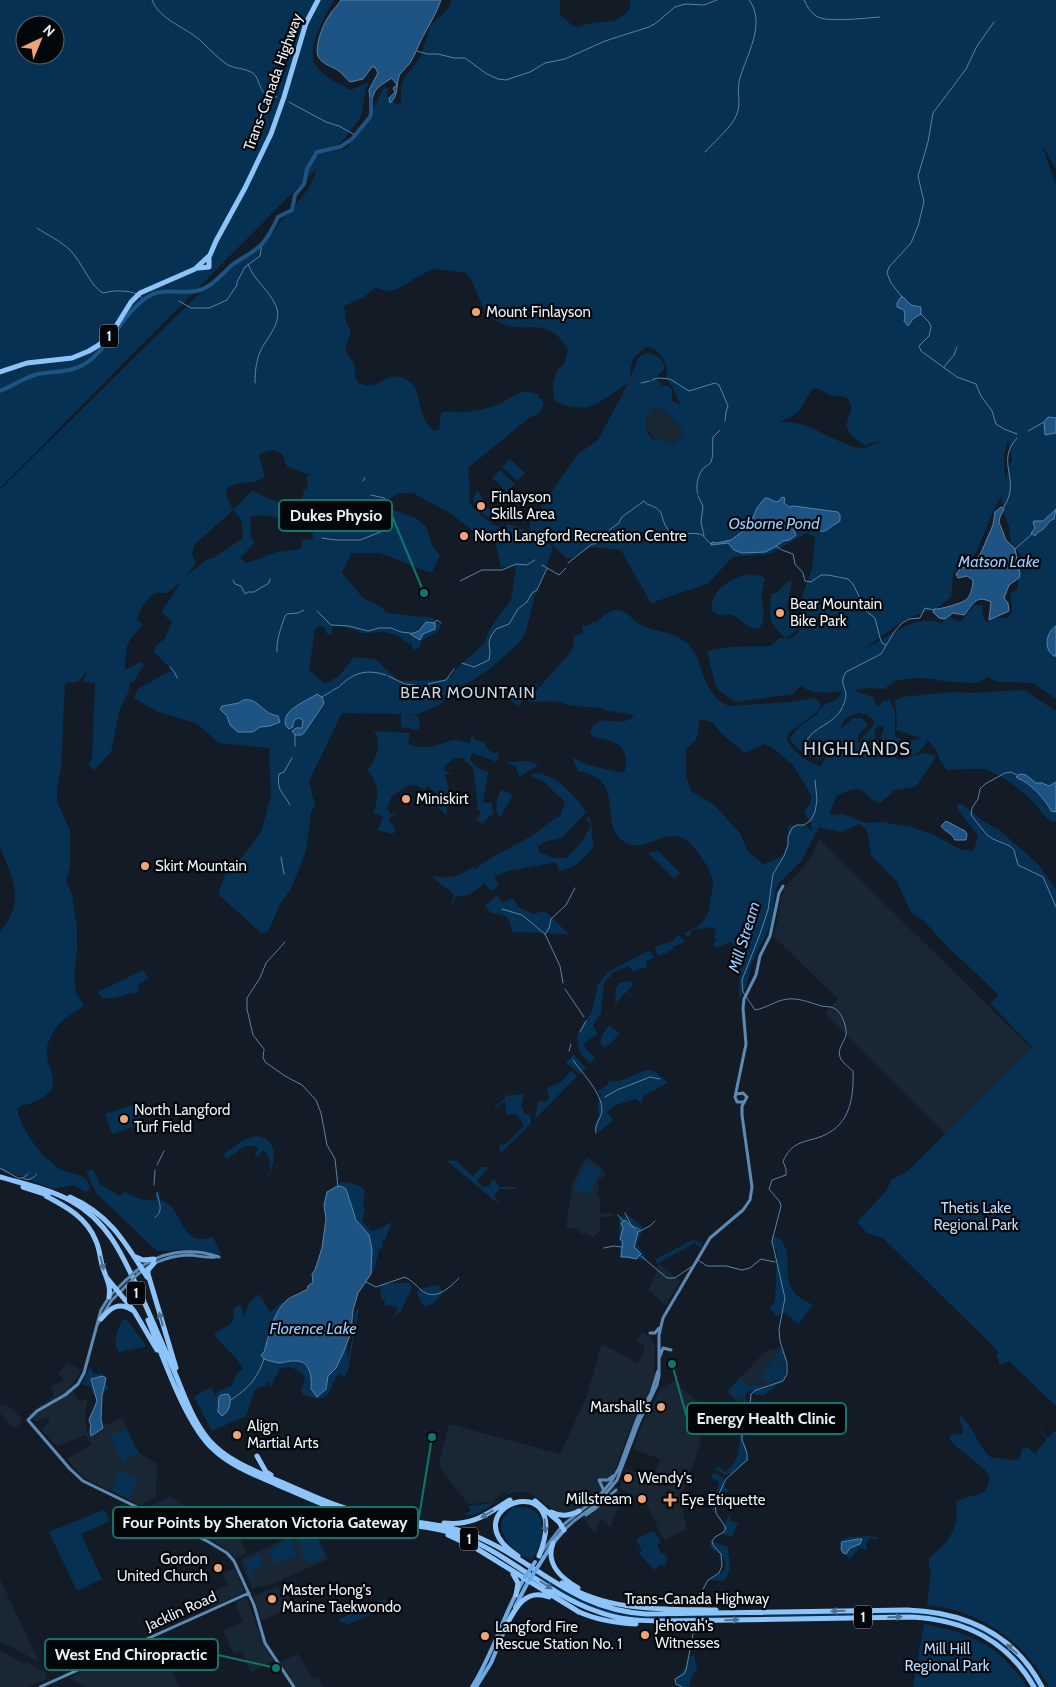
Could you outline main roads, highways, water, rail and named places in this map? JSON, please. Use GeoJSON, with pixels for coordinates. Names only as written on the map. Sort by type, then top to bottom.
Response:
{"type":"FeatureCollection","features":[{"type":"Feature","properties":{"kind":"highway","name":"Trans-Canada Highway"},"geometry":{"type":"LineString","coordinates":[[0,372],[27,364],[72,358],[89,351],[99,345],[113,331],[131,302],[140,293],[195,269],[209,267],[210,255],[266,139],[283,94],[303,25],[317,0]]}},
{"type":"Feature","properties":{"kind":"highway","name":"Trans-Canada Highway"},"geometry":{"type":"LineString","coordinates":[[0,1179],[64,1198],[86,1211],[101,1224],[116,1244],[194,1415],[209,1440],[224,1454],[256,1470],[321,1499],[364,1514],[445,1526],[476,1536],[505,1551],[576,1595],[612,1610],[646,1614],[907,1610],[935,1612],[959,1617],[985,1628],[1010,1646],[1030,1668],[1042,1687]]}},
{"type":"Feature","properties":{"kind":"highway","name":"Trans-Canada Highway"},"geometry":{"type":"LineString","coordinates":[[42,1191],[83,1212],[111,1242],[128,1274],[194,1424],[203,1439],[214,1451],[236,1465],[324,1505],[355,1515],[452,1533],[484,1547],[561,1594],[606,1615],[632,1620],[666,1621],[912,1617],[938,1619],[966,1627],[995,1642],[1020,1666],[1034,1687]]}},
{"type":"Feature","properties":{"kind":"highway"},"geometry":{"type":"LineString","coordinates":[[42,1191],[66,1195],[92,1208],[117,1231],[132,1253],[140,1271],[150,1282]]}},
{"type":"Feature","properties":{"kind":"highway"},"geometry":{"type":"LineString","coordinates":[[42,1191],[73,1211],[86,1224],[96,1241],[110,1287],[109,1297]]}},
{"type":"Feature","properties":{"kind":"highway"},"geometry":{"type":"LineString","coordinates":[[132,1253],[139,1259],[154,1261],[148,1270],[150,1282],[173,1361],[194,1415]]}},
{"type":"Feature","properties":{"kind":"highway"},"geometry":{"type":"LineString","coordinates":[[107,1278],[134,1311],[158,1352],[187,1415],[194,1424]]}},
{"type":"Feature","properties":{"kind":"highway"},"geometry":{"type":"LineString","coordinates":[[101,1318],[111,1308],[117,1306],[127,1307],[134,1311]]}},
{"type":"Feature","properties":{"kind":"highway"},"geometry":{"type":"LineString","coordinates":[[256,1456],[266,1472],[321,1499]]}},
{"type":"Feature","properties":{"kind":"highway"},"geometry":{"type":"LineString","coordinates":[[403,1520],[452,1524],[468,1522],[482,1517],[510,1500],[522,1498],[534,1500],[557,1515],[571,1515],[579,1511]]}},
{"type":"Feature","properties":{"kind":"highway"},"geometry":{"type":"LineString","coordinates":[[539,1556],[547,1529],[541,1511],[530,1502],[522,1501],[509,1504],[499,1514],[496,1526],[500,1539],[507,1547],[578,1592],[602,1601],[630,1606],[774,1612]]}},
{"type":"Feature","properties":{"kind":"highway"},"geometry":{"type":"LineString","coordinates":[[546,1509],[563,1528]]}},
{"type":"Feature","properties":{"kind":"highway"},"geometry":{"type":"LineString","coordinates":[[355,1515],[377,1522],[424,1528],[442,1533],[474,1547],[579,1612]]}},
{"type":"Feature","properties":{"kind":"highway"},"geometry":{"type":"LineString","coordinates":[[553,1543],[551,1553],[553,1563],[559,1574],[566,1581],[593,1596],[630,1606]]}},
{"type":"Feature","properties":{"kind":"highway"},"geometry":{"type":"LineString","coordinates":[[507,1568],[518,1582],[516,1595]]}},
{"type":"Feature","properties":{"kind":"highway"},"geometry":{"type":"LineString","coordinates":[[507,1624],[517,1605],[525,1598],[534,1595],[545,1596],[579,1612],[602,1620],[622,1623],[660,1623],[666,1621]]}},
{"type":"Feature","properties":{"kind":"main road"},"geometry":{"type":"LineString","coordinates":[[742,1115],[735,1098],[746,1044],[742,1008],[754,978],[760,956],[772,930],[779,893],[783,886]]}},
{"type":"Feature","properties":{"kind":"main road"},"geometry":{"type":"LineString","coordinates":[[650,1334],[655,1333],[660,1325],[708,1241],[743,1210],[750,1200],[752,1187],[742,1115],[742,1108],[746,1097],[739,1083]]}},
{"type":"Feature","properties":{"kind":"main road"},"geometry":{"type":"LineString","coordinates":[[736,1094],[740,1092],[744,1094]]}},
{"type":"Feature","properties":{"kind":"main road"},"geometry":{"type":"LineString","coordinates":[[737,1102],[744,1101]]}},
{"type":"Feature","properties":{"kind":"main road"},"geometry":{"type":"LineString","coordinates":[[154,1261],[182,1256],[218,1257],[180,1252],[168,1254],[154,1261],[140,1271],[109,1297],[98,1318],[84,1373],[78,1384],[65,1395],[37,1411],[28,1420],[70,1469],[83,1481],[227,1553],[234,1561],[248,1593],[265,1643],[294,1687]]}},
{"type":"Feature","properties":{"kind":"main road"},"geometry":{"type":"LineString","coordinates":[[94,1332],[118,1291]]}},
{"type":"Feature","properties":{"kind":"main road"},"geometry":{"type":"LineString","coordinates":[[574,1521],[605,1497],[617,1480],[639,1422],[656,1389],[659,1376],[660,1325]]}},
{"type":"Feature","properties":{"kind":"main road"},"geometry":{"type":"LineString","coordinates":[[658,1361],[664,1348],[671,1350]]}},
{"type":"Feature","properties":{"kind":"main road"},"geometry":{"type":"LineString","coordinates":[[537,1564],[539,1556],[563,1528],[579,1511],[604,1491],[616,1474],[637,1419],[651,1393],[659,1368]]}},
{"type":"Feature","properties":{"kind":"main road"},"geometry":{"type":"LineString","coordinates":[[604,1491],[599,1480],[608,1480],[616,1474]]}},
{"type":"Feature","properties":{"kind":"main road"},"geometry":{"type":"LineString","coordinates":[[472,1687],[488,1659],[516,1595],[563,1528],[596,1508],[616,1490]]}},
{"type":"Feature","properties":{"kind":"main road"},"geometry":{"type":"LineString","coordinates":[[476,1687],[491,1663],[527,1580]]}},
{"type":"Feature","properties":{"kind":"main road","name":"Jacklin Road"},"geometry":{"type":"LineString","coordinates":[[40,1687],[248,1593]]}},
{"type":"Feature","properties":{"kind":"water"},"geometry":{"type":"Polygon","coordinates":[[[341,0],[441,0],[412,60],[400,74],[395,96],[390,103],[389,98],[395,92],[393,88],[397,85],[392,78],[379,86],[372,100],[370,99],[369,90],[378,73],[375,67],[372,67],[363,79],[350,82],[339,71],[321,60],[317,54],[322,30],[330,14],[341,0]]]}},
{"type":"Feature","properties":{"kind":"water"},"geometry":{"type":"Polygon","coordinates":[[[901,297],[911,305],[921,307],[921,314],[913,319],[908,326],[904,321],[904,310],[897,307],[901,297]]]}},
{"type":"Feature","properties":{"kind":"water"},"geometry":{"type":"Polygon","coordinates":[[[1048,417],[1056,418],[1056,433],[1045,435],[1044,422],[1048,417]]]}},
{"type":"Feature","properties":{"kind":"water","name":"Osborne Pond"},"geometry":{"type":"Polygon","coordinates":[[[782,497],[785,498],[784,503],[789,507],[794,506],[838,512],[840,521],[826,531],[820,531],[813,524],[797,525],[793,528],[796,535],[765,552],[742,553],[734,550],[728,543],[711,545],[712,542],[717,543],[731,540],[742,532],[751,522],[757,508],[765,498],[776,502],[782,497]]]}},
{"type":"Feature","properties":{"kind":"water","name":"Matson Lake"},"geometry":{"type":"Polygon","coordinates":[[[1001,507],[1004,509],[999,522],[1006,540],[1015,549],[1020,574],[1019,578],[1009,585],[1004,598],[1008,603],[1009,611],[989,620],[991,602],[981,599],[975,602],[964,615],[953,613],[945,619],[939,618],[933,612],[934,609],[960,603],[969,596],[973,580],[967,576],[958,578],[956,574],[980,555],[993,525],[995,512],[1001,507]]]}},
{"type":"Feature","properties":{"kind":"water"},"geometry":{"type":"Polygon","coordinates":[[[1056,509],[1054,519],[1045,528],[1035,536],[1031,533],[1035,528],[1034,521],[1043,521],[1056,509]]]}},
{"type":"Feature","properties":{"kind":"water"},"geometry":{"type":"Polygon","coordinates":[[[426,622],[435,623],[435,629],[423,634],[420,640],[410,634],[419,631],[426,622]]]}},
{"type":"Feature","properties":{"kind":"water"},"geometry":{"type":"Polygon","coordinates":[[[1056,626],[1056,656],[1054,656],[1048,649],[1047,641],[1050,632],[1056,626]]]}},
{"type":"Feature","properties":{"kind":"water"},"geometry":{"type":"Polygon","coordinates":[[[317,694],[322,697],[323,705],[304,733],[295,735],[292,731],[296,728],[302,728],[303,720],[296,719],[293,727],[289,729],[286,726],[285,720],[287,715],[317,694]]]}},
{"type":"Feature","properties":{"kind":"water"},"geometry":{"type":"Polygon","coordinates":[[[243,700],[256,702],[269,713],[278,716],[280,722],[260,727],[253,732],[238,732],[230,725],[227,716],[220,709],[222,706],[239,703],[243,700]]]}},
{"type":"Feature","properties":{"kind":"water"},"geometry":{"type":"Polygon","coordinates":[[[1020,774],[1026,775],[1036,783],[1049,786],[1056,782],[1056,812],[1051,811],[1037,792],[1016,777],[1020,774]]]}},
{"type":"Feature","properties":{"kind":"water"},"geometry":{"type":"Polygon","coordinates":[[[946,821],[965,831],[967,834],[966,840],[955,840],[944,830],[941,826],[946,821]]]}},
{"type":"Feature","properties":{"kind":"water","name":"Florence Lake"},"geometry":{"type":"Polygon","coordinates":[[[341,1186],[346,1189],[356,1220],[369,1235],[372,1250],[371,1274],[358,1293],[353,1310],[351,1332],[344,1351],[336,1368],[328,1376],[326,1389],[317,1397],[311,1389],[310,1371],[305,1364],[294,1361],[277,1363],[264,1359],[261,1355],[264,1352],[278,1311],[289,1299],[307,1290],[308,1286],[313,1282],[312,1274],[322,1248],[326,1219],[324,1205],[327,1192],[341,1186]]]}},
{"type":"Feature","properties":{"kind":"water"},"geometry":{"type":"Polygon","coordinates":[[[625,1220],[638,1232],[634,1247],[641,1254],[636,1259],[621,1257],[623,1242],[620,1239],[623,1228],[621,1223],[625,1220]]]}},
{"type":"Feature","properties":{"kind":"water"},"geometry":{"type":"Polygon","coordinates":[[[103,1376],[106,1378],[102,1396],[101,1419],[103,1428],[91,1436],[89,1420],[97,1401],[91,1379],[103,1376]]]}},
{"type":"Feature","properties":{"kind":"water"},"geometry":{"type":"Polygon","coordinates":[[[228,1394],[230,1405],[222,1416],[218,1412],[219,1397],[228,1394]]]}},
{"type":"Feature","properties":{"kind":"water"},"geometry":{"type":"Polygon","coordinates":[[[862,1539],[860,1544],[850,1548],[846,1554],[843,1553],[841,1549],[842,1542],[862,1539]]]}},
{"type":"Feature","properties":{"kind":"waterway"},"geometry":{"type":"LineString","coordinates":[[152,0],[167,18],[196,37],[228,65],[251,72],[257,78],[265,94],[277,97]]}},
{"type":"Feature","properties":{"kind":"waterway"},"geometry":{"type":"LineString","coordinates":[[417,51],[454,58],[465,58],[487,74],[506,80],[530,72],[545,63],[565,59],[605,41],[649,27],[675,7],[685,4],[704,5],[717,0]]}},
{"type":"Feature","properties":{"kind":"waterway"},"geometry":{"type":"LineString","coordinates":[[705,152],[728,128],[737,114],[740,78],[756,29],[754,9],[749,0]]}},
{"type":"Feature","properties":{"kind":"waterway"},"geometry":{"type":"LineString","coordinates":[[804,0],[812,13],[821,18],[846,20],[880,17]]}},
{"type":"Feature","properties":{"kind":"waterway"},"geometry":{"type":"LineString","coordinates":[[902,297],[891,283],[887,273],[889,267],[911,243],[918,226],[924,202],[918,176],[928,142],[933,113],[966,69],[977,46],[994,22]]}},
{"type":"Feature","properties":{"kind":"waterway"},"geometry":{"type":"LineString","coordinates":[[0,391],[33,375],[71,370],[83,365],[97,354],[126,317],[151,295],[167,291],[191,292],[206,287],[216,281],[236,262],[256,250],[263,243],[278,217],[292,210],[295,195],[304,184],[307,169],[317,152],[340,147],[352,139],[370,117],[371,99]]}},
{"type":"Feature","properties":{"kind":"waterway"},"geometry":{"type":"LineString","coordinates":[[289,102],[355,135]]}},
{"type":"Feature","properties":{"kind":"waterway"},"geometry":{"type":"LineString","coordinates":[[37,228],[70,250],[98,290],[103,293],[120,291],[137,294]]}},
{"type":"Feature","properties":{"kind":"waterway"},"geometry":{"type":"LineString","coordinates":[[179,301],[191,308],[209,308],[227,300],[237,285],[245,267],[260,256],[262,244]]}},
{"type":"Feature","properties":{"kind":"waterway"},"geometry":{"type":"LineString","coordinates":[[248,264],[270,295],[278,312],[276,324],[259,356],[255,383]]}},
{"type":"Feature","properties":{"kind":"waterway"},"geometry":{"type":"LineString","coordinates":[[140,296],[143,300]]}},
{"type":"Feature","properties":{"kind":"waterway"},"geometry":{"type":"LineString","coordinates":[[921,314],[931,327],[929,336],[919,346],[921,351],[957,377],[976,384],[981,396],[992,411],[996,424],[1017,434]]}},
{"type":"Feature","properties":{"kind":"waterway"},"geometry":{"type":"LineString","coordinates":[[944,367],[954,355],[957,347]]}},
{"type":"Feature","properties":{"kind":"waterway"},"geometry":{"type":"LineString","coordinates":[[652,380],[657,378]]}},
{"type":"Feature","properties":{"kind":"waterway"},"geometry":{"type":"LineString","coordinates":[[658,378],[670,379],[689,391],[715,383],[719,385],[728,406],[725,421]]}},
{"type":"Feature","properties":{"kind":"waterway"},"geometry":{"type":"LineString","coordinates":[[641,383],[650,381]]}},
{"type":"Feature","properties":{"kind":"waterway","name":"Mill Stream"},"geometry":{"type":"LineString","coordinates":[[1028,431],[1044,422]]}},
{"type":"Feature","properties":{"kind":"waterway"},"geometry":{"type":"LineString","coordinates":[[698,494],[698,478],[703,469],[711,462],[713,437],[720,430]]}},
{"type":"Feature","properties":{"kind":"waterway","name":"Mill Stream"},"geometry":{"type":"LineString","coordinates":[[1003,508],[1010,489],[1008,456],[1017,438]]}},
{"type":"Feature","properties":{"kind":"waterway"},"geometry":{"type":"LineString","coordinates":[[371,495],[384,498],[387,502]]}},
{"type":"Feature","properties":{"kind":"waterway"},"geometry":{"type":"LineString","coordinates":[[698,496],[703,506],[701,522],[704,536]]}},
{"type":"Feature","properties":{"kind":"waterway"},"geometry":{"type":"LineString","coordinates":[[609,530],[619,523],[621,518],[644,501],[661,512],[664,523],[670,532]]}},
{"type":"Feature","properties":{"kind":"waterway"},"geometry":{"type":"LineString","coordinates":[[387,506],[386,511],[390,521]]}},
{"type":"Feature","properties":{"kind":"waterway"},"geometry":{"type":"LineString","coordinates":[[322,538],[360,540],[388,529]]}},
{"type":"Feature","properties":{"kind":"waterway"},"geometry":{"type":"LineString","coordinates":[[568,563],[592,544],[595,544],[606,533]]}},
{"type":"Feature","properties":{"kind":"waterway"},"geometry":{"type":"LineString","coordinates":[[673,534],[699,534],[711,544]]}},
{"type":"Feature","properties":{"kind":"waterway"},"geometry":{"type":"LineString","coordinates":[[1015,549],[1032,534]]}},
{"type":"Feature","properties":{"kind":"waterway"},"geometry":{"type":"LineString","coordinates":[[776,546],[793,554],[795,564],[803,573],[805,581],[811,582],[821,575],[848,579],[853,584],[866,611],[875,618],[882,643],[886,645]]}},
{"type":"Feature","properties":{"kind":"waterway"},"geometry":{"type":"LineString","coordinates":[[460,581],[482,570],[502,570],[516,564],[527,565],[535,560]]}},
{"type":"Feature","properties":{"kind":"waterway"},"geometry":{"type":"LineString","coordinates":[[542,565],[559,575],[566,568]]}},
{"type":"Feature","properties":{"kind":"waterway"},"geometry":{"type":"LineString","coordinates":[[462,663],[474,667],[489,660],[491,636],[496,629],[509,624],[518,609],[537,590],[547,568]]}},
{"type":"Feature","properties":{"kind":"waterway"},"geometry":{"type":"LineString","coordinates":[[233,580],[235,584],[241,586],[245,594],[254,592],[269,583],[270,579]]}},
{"type":"Feature","properties":{"kind":"waterway","name":"Mill Stream"},"geometry":{"type":"LineString","coordinates":[[815,756],[808,746],[807,740],[814,732],[838,715],[841,710],[846,697],[843,681],[846,672],[881,654],[894,632],[902,623],[909,619],[920,618],[925,608],[934,610]]}},
{"type":"Feature","properties":{"kind":"waterway"},"geometry":{"type":"LineString","coordinates":[[277,652],[278,638],[285,616],[304,610]]}},
{"type":"Feature","properties":{"kind":"waterway"},"geometry":{"type":"LineString","coordinates":[[317,611],[331,625],[349,626],[368,631],[379,628],[391,628],[410,633]]}},
{"type":"Feature","properties":{"kind":"waterway"},"geometry":{"type":"LineString","coordinates":[[434,623],[437,620],[441,623]]}},
{"type":"Feature","properties":{"kind":"waterway"},"geometry":{"type":"LineString","coordinates":[[170,667],[177,678]]}},
{"type":"Feature","properties":{"kind":"waterway"},"geometry":{"type":"LineString","coordinates":[[428,684],[446,680],[454,669]]}},
{"type":"Feature","properties":{"kind":"waterway"},"geometry":{"type":"LineString","coordinates":[[340,686],[345,681],[361,673],[373,672],[386,675]]}},
{"type":"Feature","properties":{"kind":"waterway"},"geometry":{"type":"LineString","coordinates":[[388,676],[405,684],[415,685]]}},
{"type":"Feature","properties":{"kind":"waterway"},"geometry":{"type":"LineString","coordinates":[[333,690],[339,687]]}},
{"type":"Feature","properties":{"kind":"waterway"},"geometry":{"type":"LineString","coordinates":[[322,697],[332,691]]}},
{"type":"Feature","properties":{"kind":"waterway"},"geometry":{"type":"LineString","coordinates":[[295,735],[295,746]]}},
{"type":"Feature","properties":{"kind":"waterway"},"geometry":{"type":"LineString","coordinates":[[290,805],[281,791],[278,780],[279,774],[284,772],[292,758]]}},
{"type":"Feature","properties":{"kind":"waterway"},"geometry":{"type":"LineString","coordinates":[[1017,775],[1011,772],[1005,773],[985,784],[980,789],[971,815],[987,835],[1010,846],[1014,850],[1018,865],[1043,877],[1056,907]]}},
{"type":"Feature","properties":{"kind":"waterway","name":"Mill Stream"},"geometry":{"type":"LineString","coordinates":[[696,1606],[698,1595],[708,1580],[719,1573],[722,1566],[721,1554],[712,1541],[724,1532],[726,1528],[716,1513],[715,1502],[726,1479],[747,1460],[742,1433],[749,1416],[751,1394],[756,1390],[783,1381],[787,1374],[787,1363],[780,1341],[779,1329],[785,1298],[772,1241],[781,1206],[769,1189],[772,1180],[786,1175],[783,1161],[793,1147],[828,1133],[843,1120],[852,1093],[853,1071],[842,1061],[839,1054],[846,1032],[845,1024],[837,1010],[832,1007],[792,999],[779,1001],[755,1010],[743,992],[742,980],[768,910],[773,874],[784,856],[792,828],[797,825],[804,825],[811,820],[815,812],[817,800],[815,780]]}},
{"type":"Feature","properties":{"kind":"waterway"},"geometry":{"type":"LineString","coordinates":[[281,857],[284,874]]}},
{"type":"Feature","properties":{"kind":"waterway"},"geometry":{"type":"LineString","coordinates":[[545,934],[551,919],[566,905],[575,888]]}},
{"type":"Feature","properties":{"kind":"waterway"},"geometry":{"type":"LineString","coordinates":[[502,909],[522,915],[545,934],[560,966],[563,983]]}},
{"type":"Feature","properties":{"kind":"waterway"},"geometry":{"type":"LineString","coordinates":[[264,1049],[253,1035],[247,1009],[247,998],[260,978],[266,963],[285,942]]}},
{"type":"Feature","properties":{"kind":"waterway"},"geometry":{"type":"LineString","coordinates":[[565,989],[584,1017]]}},
{"type":"Feature","properties":{"kind":"waterway"},"geometry":{"type":"LineString","coordinates":[[580,1032],[586,1021]]}},
{"type":"Feature","properties":{"kind":"waterway"},"geometry":{"type":"LineString","coordinates":[[569,1051],[571,1044]]}},
{"type":"Feature","properties":{"kind":"waterway"},"geometry":{"type":"LineString","coordinates":[[264,1050],[263,1057],[265,1062],[302,1085],[316,1100],[321,1113],[327,1145],[335,1159],[338,1187]]}},
{"type":"Feature","properties":{"kind":"waterway"},"geometry":{"type":"LineString","coordinates":[[573,1060],[599,1097],[602,1111],[596,1127],[596,1133]]}},
{"type":"Feature","properties":{"kind":"waterway"},"geometry":{"type":"LineString","coordinates":[[605,1097],[617,1090],[650,1077],[660,1079]]}},
{"type":"Feature","properties":{"kind":"waterway"},"geometry":{"type":"LineString","coordinates":[[157,1165],[164,1151]]}},
{"type":"Feature","properties":{"kind":"waterway"},"geometry":{"type":"LineString","coordinates":[[0,1168],[18,1178],[23,1178],[28,1174]]}},
{"type":"Feature","properties":{"kind":"waterway"},"geometry":{"type":"LineString","coordinates":[[154,1185],[155,1170]]}},
{"type":"Feature","properties":{"kind":"waterway"},"geometry":{"type":"LineString","coordinates":[[23,1178],[29,1180],[37,1174]]}},
{"type":"Feature","properties":{"kind":"waterway"},"geometry":{"type":"LineString","coordinates":[[155,1217],[160,1210],[157,1193]]}},
{"type":"Feature","properties":{"kind":"waterway"},"geometry":{"type":"LineString","coordinates":[[625,1213],[631,1225],[640,1230]]}},
{"type":"Feature","properties":{"kind":"waterway"},"geometry":{"type":"LineString","coordinates":[[618,1215],[623,1221]]}},
{"type":"Feature","properties":{"kind":"waterway"},"geometry":{"type":"LineString","coordinates":[[638,1232],[655,1221]]}},
{"type":"Feature","properties":{"kind":"waterway"},"geometry":{"type":"LineString","coordinates":[[604,1248],[622,1247]]}},
{"type":"Feature","properties":{"kind":"waterway"},"geometry":{"type":"LineString","coordinates":[[641,1256],[667,1278],[675,1278],[691,1267]]}},
{"type":"Feature","properties":{"kind":"waterway"},"geometry":{"type":"LineString","coordinates":[[698,1260],[707,1266],[726,1266],[742,1270],[750,1268],[761,1259],[775,1262]]}},
{"type":"Feature","properties":{"kind":"waterway"},"geometry":{"type":"LineString","coordinates":[[366,1282],[376,1287],[405,1277],[421,1290],[431,1295],[437,1294],[451,1286],[459,1278]]}},
{"type":"Feature","properties":{"kind":"waterway"},"geometry":{"type":"LineString","coordinates":[[231,1400],[251,1383],[264,1359]]}},
{"type":"Feature","properties":{"kind":"waterway","name":"Mill Stream"},"geometry":{"type":"LineString","coordinates":[[682,1687],[676,1684],[675,1679],[684,1674],[686,1670],[694,1629]]}},
{"type":"Feature","properties":{"kind":"place","name":"Mount Finlayson"},"geometry":{"type":"Point","coordinates":[476,312]}},
{"type":"Feature","properties":{"kind":"place","name":"Finlayson Skills Area"},"geometry":{"type":"Point","coordinates":[481,506]}},
{"type":"Feature","properties":{"kind":"place","name":"North Langford Recreation Centre"},"geometry":{"type":"Point","coordinates":[464,536]}},
{"type":"Feature","properties":{"kind":"place","name":"Dukes Physio"},"geometry":{"type":"Point","coordinates":[424,593]}},
{"type":"Feature","properties":{"kind":"place","name":"Bear Mountain Bike Park"},"geometry":{"type":"Point","coordinates":[780,613]}},
{"type":"Feature","properties":{"kind":"place","name":"Miniskirt"},"geometry":{"type":"Point","coordinates":[406,799]}},
{"type":"Feature","properties":{"kind":"place","name":"Skirt Mountain"},"geometry":{"type":"Point","coordinates":[145,866]}},
{"type":"Feature","properties":{"kind":"place","name":"North Langford Turf Field"},"geometry":{"type":"Point","coordinates":[124,1119]}},
{"type":"Feature","properties":{"kind":"place","name":"Energy Health Clinic"},"geometry":{"type":"Point","coordinates":[672,1364]}},
{"type":"Feature","properties":{"kind":"place","name":"Marshall's"},"geometry":{"type":"Point","coordinates":[661,1407]}},
{"type":"Feature","properties":{"kind":"place","name":"Align Martial Arts"},"geometry":{"type":"Point","coordinates":[237,1435]}},
{"type":"Feature","properties":{"kind":"place","name":"Four Points by Sheraton Victoria Gateway"},"geometry":{"type":"Point","coordinates":[432,1437]}},
{"type":"Feature","properties":{"kind":"place","name":"Wendy's"},"geometry":{"type":"Point","coordinates":[628,1478]}},
{"type":"Feature","properties":{"kind":"place","name":"Millstream"},"geometry":{"type":"Point","coordinates":[642,1499]}},
{"type":"Feature","properties":{"kind":"place","name":"Eye Etiquette"},"geometry":{"type":"Point","coordinates":[670,1500]}},
{"type":"Feature","properties":{"kind":"place","name":"Gordon United Church"},"geometry":{"type":"Point","coordinates":[218,1568]}},
{"type":"Feature","properties":{"kind":"place","name":"Master Hong's Marine Taekwondo"},"geometry":{"type":"Point","coordinates":[272,1599]}},
{"type":"Feature","properties":{"kind":"place","name":"Jehovah's Witnesses"},"geometry":{"type":"Point","coordinates":[645,1635]}},
{"type":"Feature","properties":{"kind":"place","name":"Langford Fire Rescue Station No. 1"},"geometry":{"type":"Point","coordinates":[485,1636]}},
{"type":"Feature","properties":{"kind":"place","name":"West End Chiropractic"},"geometry":{"type":"Point","coordinates":[276,1668]}},
{"type":"Feature","properties":{"kind":"district","name":"BEAR MOUNTAIN"},"geometry":{"type":"Point","coordinates":[468,692]}},
{"type":"Feature","properties":{"kind":"district","name":"HIGHLANDS"},"geometry":{"type":"Point","coordinates":[857,749]}},
{"type":"Feature","properties":{"kind":"park label","name":"Thetis Lake Regional Park"},"geometry":{"type":"Point","coordinates":[976,1216]}},
{"type":"Feature","properties":{"kind":"park label","name":"Mill Hill Regional Park"},"geometry":{"type":"Point","coordinates":[947,1658]}}]}
